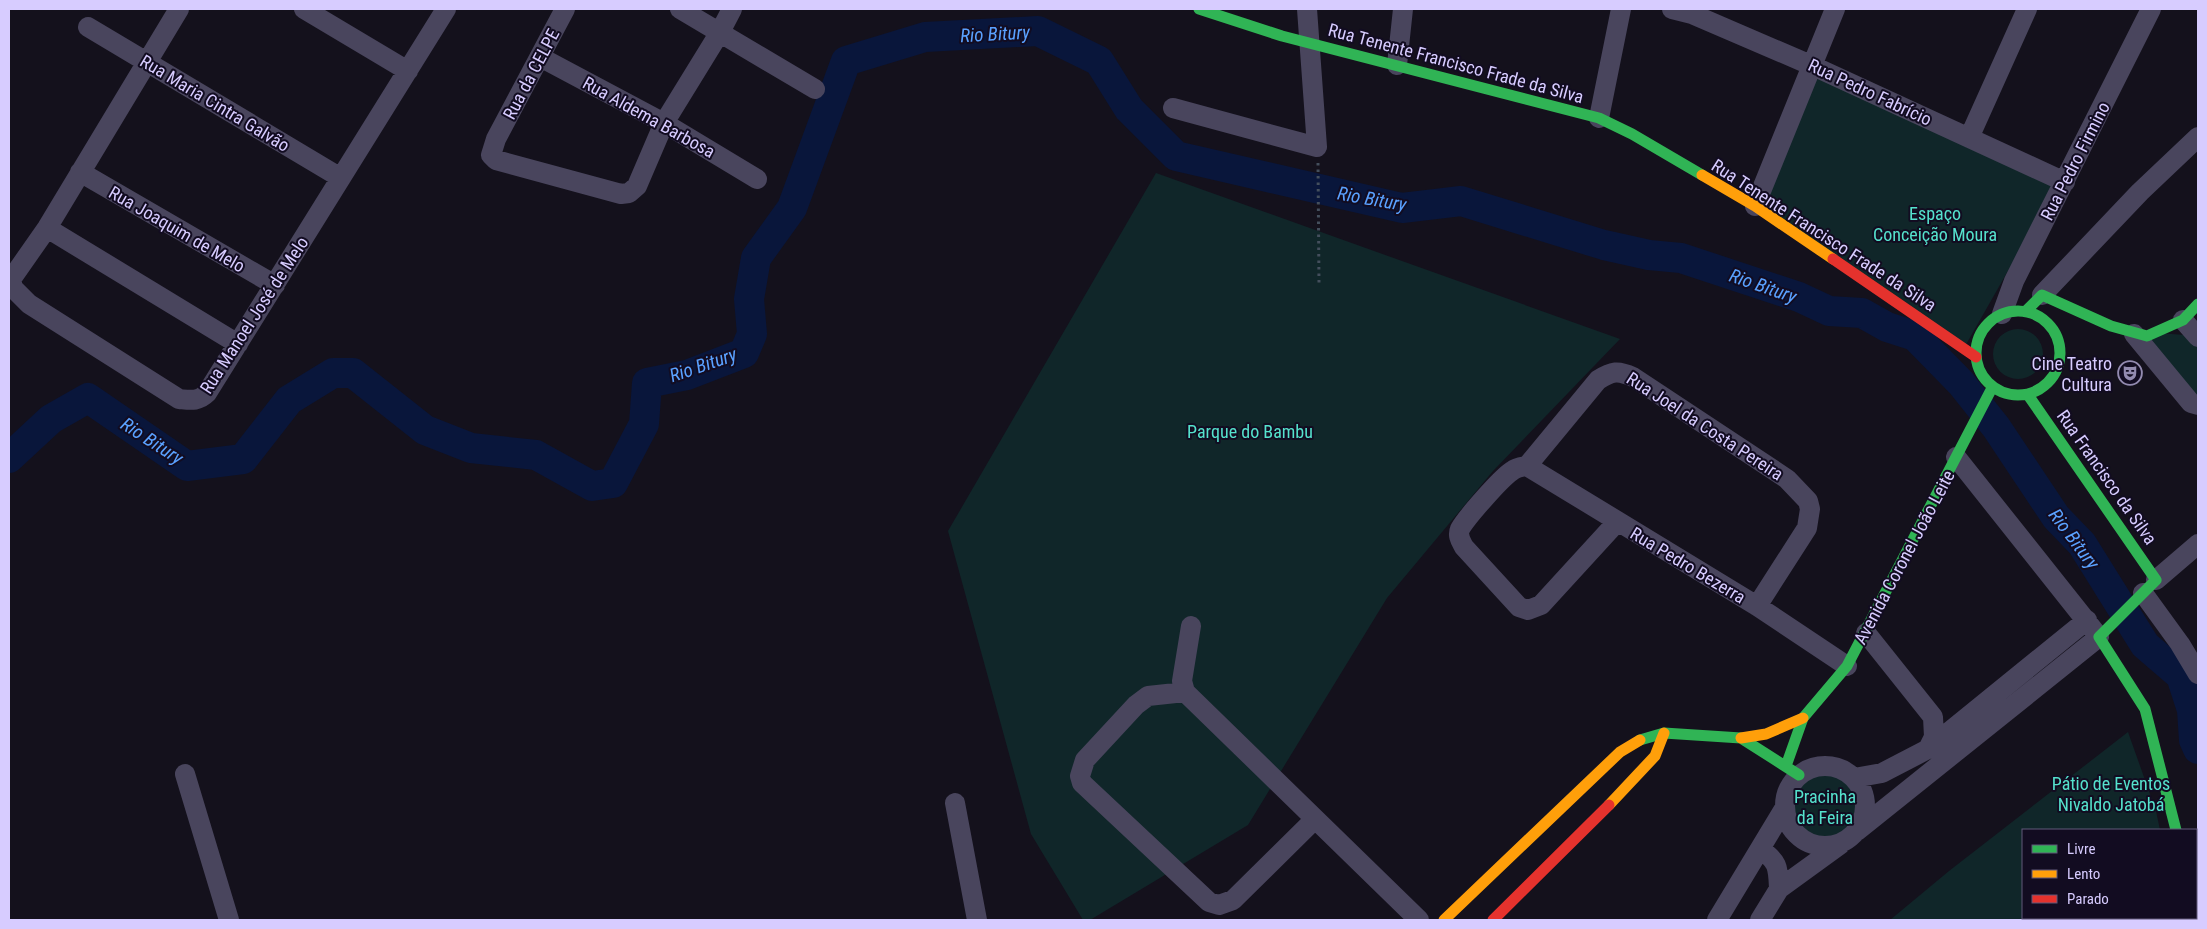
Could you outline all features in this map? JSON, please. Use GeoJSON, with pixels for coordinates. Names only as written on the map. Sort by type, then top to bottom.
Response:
{"type":"FeatureCollection","features":[{"type":"Feature","properties":{"kind":"street"},"geometry":{"type":"LineString","coordinates":[[179,9],[46,228],[238,344]]}},
{"type":"Feature","properties":{"kind":"street"},"geometry":{"type":"LineString","coordinates":[[304,9],[408,71]]}},
{"type":"Feature","properties":{"kind":"street","name":"Rua Manoel José de Melo"},"geometry":{"type":"LineString","coordinates":[[46,228],[12,278],[12,287],[17,294],[179,399],[193,401],[201,399],[238,344],[446,9]]}},
{"type":"Feature","properties":{"kind":"street","name":"Rua da CELPE"},"geometry":{"type":"LineString","coordinates":[[565,9],[496,139],[491,155],[496,160],[621,194],[633,190],[640,180],[664,123]]}},
{"type":"Feature","properties":{"kind":"street"},"geometry":{"type":"LineString","coordinates":[[680,9],[815,89]]}},
{"type":"Feature","properties":{"kind":"street"},"geometry":{"type":"LineString","coordinates":[[664,123],[732,9]]}},
{"type":"Feature","properties":{"kind":"street","name":"Rua Tenente Francisco Frade da Silva"},"geometry":{"type":"LineString","coordinates":[[1198,9],[1308,42],[1599,118],[1632,134],[1755,206],[1976,357]]}},
{"type":"Feature","properties":{"kind":"street"},"geometry":{"type":"LineString","coordinates":[[1173,108],[1317,153],[1307,9]]}},
{"type":"Feature","properties":{"kind":"street"},"geometry":{"type":"LineString","coordinates":[[1397,65],[1403,9]]}},
{"type":"Feature","properties":{"kind":"street"},"geometry":{"type":"LineString","coordinates":[[1599,118],[1621,9]]}},
{"type":"Feature","properties":{"kind":"street","name":"Rua Pedro Fabrício"},"geometry":{"type":"LineString","coordinates":[[1672,9],[1692,14],[1812,66],[2065,182]]}},
{"type":"Feature","properties":{"kind":"street"},"geometry":{"type":"LineString","coordinates":[[1755,206],[1835,9]]}},
{"type":"Feature","properties":{"kind":"street"},"geometry":{"type":"LineString","coordinates":[[1969,138],[2027,9]]}},
{"type":"Feature","properties":{"kind":"street","name":"Rua Pedro Firmino"},"geometry":{"type":"LineString","coordinates":[[2002,314],[2014,281],[2151,9]]}},
{"type":"Feature","properties":{"kind":"street","name":"Rua Maria Cintra Galvão"},"geometry":{"type":"LineString","coordinates":[[88,27],[341,178]]}},
{"type":"Feature","properties":{"kind":"street","name":"Rua Aldema Barbosa"},"geometry":{"type":"LineString","coordinates":[[540,57],[664,123],[757,179]]}},
{"type":"Feature","properties":{"kind":"street"},"geometry":{"type":"LineString","coordinates":[[2026,311],[2140,192],[2198,137]]}},
{"type":"Feature","properties":{"kind":"street","name":"Rua Joaquim de Melo"},"geometry":{"type":"LineString","coordinates":[[80,172],[275,285]]}},
{"type":"Feature","properties":{"kind":"street"},"geometry":{"type":"LineString","coordinates":[[2042,295],[2134,334],[2147,336],[2183,320],[2198,304]]}},
{"type":"Feature","properties":{"kind":"street"},"geometry":{"type":"LineString","coordinates":[[2026,311],[2039,316],[2050,326],[2058,338],[2060,352],[2058,366],[2052,379],[2041,389],[2028,395],[2016,396],[1992,388],[1978,369],[1976,344],[1982,331],[1990,321],[2002,314],[2026,311]]}},
{"type":"Feature","properties":{"kind":"street"},"geometry":{"type":"LineString","coordinates":[[2183,320],[2198,337]]}},
{"type":"Feature","properties":{"kind":"street"},"geometry":{"type":"LineString","coordinates":[[2134,334],[2191,403],[2198,405]]}},
{"type":"Feature","properties":{"kind":"street","name":"Rua Joel da Costa Pereira"},"geometry":{"type":"LineString","coordinates":[[1617,522],[1541,605],[1528,610],[1519,607],[1464,548],[1459,536],[1460,530],[1467,519],[1506,475],[1518,467],[1527,466],[1598,380],[1610,372],[1617,371],[1633,377],[1787,479],[1808,501],[1810,509],[1807,528],[1756,606]]}},
{"type":"Feature","properties":{"kind":"street","name":"Avenida Coronel João Leite"},"geometry":{"type":"LineString","coordinates":[[1740,738],[1766,734],[1803,718],[1846,666],[1866,632],[1992,388]]}},
{"type":"Feature","properties":{"kind":"street","name":"Rua Francisco da Silva"},"geometry":{"type":"LineString","coordinates":[[2028,395],[2145,591]]}},
{"type":"Feature","properties":{"kind":"street"},"geometry":{"type":"LineString","coordinates":[[1960,450],[2087,620],[2106,631],[2145,709],[2176,829]]}},
{"type":"Feature","properties":{"kind":"street","name":"Rua Pedro Bezerra"},"geometry":{"type":"LineString","coordinates":[[1527,466],[1756,606],[1846,666]]}},
{"type":"Feature","properties":{"kind":"street"},"geometry":{"type":"LineString","coordinates":[[1760,920],[1779,889],[1842,844],[2106,631],[2145,591],[2198,544]]}},
{"type":"Feature","properties":{"kind":"street"},"geometry":{"type":"LineString","coordinates":[[2145,591],[2198,674]]}},
{"type":"Feature","properties":{"kind":"street"},"geometry":{"type":"LineString","coordinates":[[1854,778],[1882,773],[1928,749],[2087,620]]}},
{"type":"Feature","properties":{"kind":"street"},"geometry":{"type":"LineString","coordinates":[[1191,626],[1182,681],[1185,692],[1418,920]]}},
{"type":"Feature","properties":{"kind":"street"},"geometry":{"type":"LineString","coordinates":[[1866,632],[1933,717],[1934,737],[1928,749]]}},
{"type":"Feature","properties":{"kind":"street"},"geometry":{"type":"LineString","coordinates":[[1185,692],[1148,696],[1136,705],[1085,760],[1080,776],[1082,783],[1209,902],[1219,905],[1232,900],[1315,819]]}},
{"type":"Feature","properties":{"kind":"street","name":"Avenida Coronel João Leite"},"geometry":{"type":"LineString","coordinates":[[1793,771],[1803,718]]}},
{"type":"Feature","properties":{"kind":"street"},"geometry":{"type":"LineString","coordinates":[[1444,920],[1620,752],[1640,740],[1664,733],[1740,738],[1793,771],[1814,767],[1836,767],[1854,778],[1864,798],[1863,821],[1857,830]]}},
{"type":"Feature","properties":{"kind":"street"},"geometry":{"type":"LineString","coordinates":[[1493,920],[1641,773],[1655,756],[1664,733]]}},
{"type":"Feature","properties":{"kind":"street"},"geometry":{"type":"LineString","coordinates":[[1717,920],[1784,809],[1793,771]]}},
{"type":"Feature","properties":{"kind":"street"},"geometry":{"type":"LineString","coordinates":[[186,774],[229,920]]}},
{"type":"Feature","properties":{"kind":"street"},"geometry":{"type":"LineString","coordinates":[[955,802],[977,920]]}},
{"type":"Feature","properties":{"kind":"street"},"geometry":{"type":"LineString","coordinates":[[1784,809],[1788,824],[1797,837],[1811,845],[1826,847],[1842,844]]}},
{"type":"Feature","properties":{"kind":"street"},"geometry":{"type":"LineString","coordinates":[[1760,849],[1772,857],[1778,868],[1779,889]]}},
{"type":"Feature","properties":{"kind":"path"},"geometry":{"type":"LineString","coordinates":[[1317,153],[1320,210],[1319,284]]}},
{"type":"Feature","properties":{"kind":"green space","name":"Espaço Conceição Moura"},"geometry":{"type":"Polygon","coordinates":[[[1816,72],[2057,185],[1964,348],[1760,204],[1816,72]]]}},
{"type":"Feature","properties":{"kind":"green space","name":"Parque do Bambu"},"geometry":{"type":"Polygon","coordinates":[[[1156,173],[1620,339],[1493,471],[1387,598],[1248,825],[1090,920],[1083,920],[1031,834],[948,531],[1156,173]]]}},
{"type":"Feature","properties":{"kind":"green space"},"geometry":{"type":"Polygon","coordinates":[[[2013,329],[2023,329],[2036,336],[2043,349],[2043,359],[2036,372],[2023,379],[2013,379],[2004,375],[1997,368],[1993,359],[1993,349],[1997,340],[2004,333],[2013,329]]]}},
{"type":"Feature","properties":{"kind":"green space"},"geometry":{"type":"Polygon","coordinates":[[[2158,333],[2198,336],[2198,405],[2147,336],[2158,333]]]}},
{"type":"Feature","properties":{"kind":"green space","name":"Pátio de Eventos Nivaldo Jatobá"},"geometry":{"type":"Polygon","coordinates":[[[2128,732],[2156,811],[2160,829],[2022,829],[2022,919],[2176,920],[1890,920],[1949,871],[2128,732]]]}},
{"type":"Feature","properties":{"kind":"green space","name":"Pracinha da Feira"},"geometry":{"type":"Polygon","coordinates":[[[1833,771],[1846,777],[1855,786],[1859,792],[1861,806],[1859,820],[1851,831],[1840,839],[1819,841],[1812,839],[1801,831],[1793,820],[1791,799],[1793,792],[1801,781],[1812,773],[1833,771]]]}},
{"type":"Feature","properties":{"kind":"waterway","name":"Rio Bitury"},"geometry":{"type":"LineString","coordinates":[[9,458],[51,419],[88,398],[187,466],[243,459],[289,400],[333,373],[353,373],[425,430],[471,448],[536,455],[592,486],[613,483],[644,424],[647,383],[687,375],[744,353],[752,334],[749,299],[756,258],[792,208],[846,61],[925,37],[1038,31],[1099,61],[1129,109],[1176,156],[1402,208],[1461,201],[1604,245],[1649,255],[1681,258],[1799,297],[1829,311],[1862,313],[1887,327],[1915,336],[1961,383],[1996,427],[2056,517],[2082,544],[2145,645],[2181,676],[2192,710],[2194,740],[2198,749]]}},
{"type":"Feature","properties":{"kind":"traffic: fast"},"geometry":{"type":"LineString","coordinates":[[1199,9],[1282,36],[1599,118],[1632,134],[1702,175]]}},
{"type":"Feature","properties":{"kind":"traffic: fast"},"geometry":{"type":"LineString","coordinates":[[2026,311],[2042,295],[2111,326],[2147,336],[2183,320],[2198,304]]}},
{"type":"Feature","properties":{"kind":"traffic: fast"},"geometry":{"type":"LineString","coordinates":[[2018,311],[2034,314],[2048,323],[2057,337],[2060,353],[2057,369],[2048,383],[2034,392],[2018,395],[2002,392],[1988,383],[1979,369],[1976,353],[1979,337],[1988,323],[2002,314],[2018,311]]}},
{"type":"Feature","properties":{"kind":"traffic: fast"},"geometry":{"type":"LineString","coordinates":[[1786,766],[1803,718],[1847,666],[1992,388]]}},
{"type":"Feature","properties":{"kind":"traffic: fast"},"geometry":{"type":"LineString","coordinates":[[2028,395],[2156,580],[2099,637],[2145,709],[2176,829]]}},
{"type":"Feature","properties":{"kind":"traffic: fast"},"geometry":{"type":"LineString","coordinates":[[1640,740],[1664,733],[1741,738],[1799,775]]}},
{"type":"Feature","properties":{"kind":"traffic: slow"},"geometry":{"type":"LineString","coordinates":[[1702,175],[1755,206],[1833,259]]}},
{"type":"Feature","properties":{"kind":"traffic: slow"},"geometry":{"type":"LineString","coordinates":[[1741,738],[1766,734],[1803,718]]}},
{"type":"Feature","properties":{"kind":"traffic: slow"},"geometry":{"type":"LineString","coordinates":[[1609,805],[1655,756],[1664,733]]}},
{"type":"Feature","properties":{"kind":"traffic: slow"},"geometry":{"type":"LineString","coordinates":[[1444,920],[1620,752],[1640,740]]}},
{"type":"Feature","properties":{"kind":"traffic: jam"},"geometry":{"type":"LineString","coordinates":[[1833,259],[1976,357]]}},
{"type":"Feature","properties":{"kind":"traffic: jam"},"geometry":{"type":"LineString","coordinates":[[1493,920],[1609,805]]}},
{"type":"Feature","properties":{"kind":"place","name":"Cine Teatro Cultura"},"geometry":{"type":"Point","coordinates":[2130,373]}}]}
